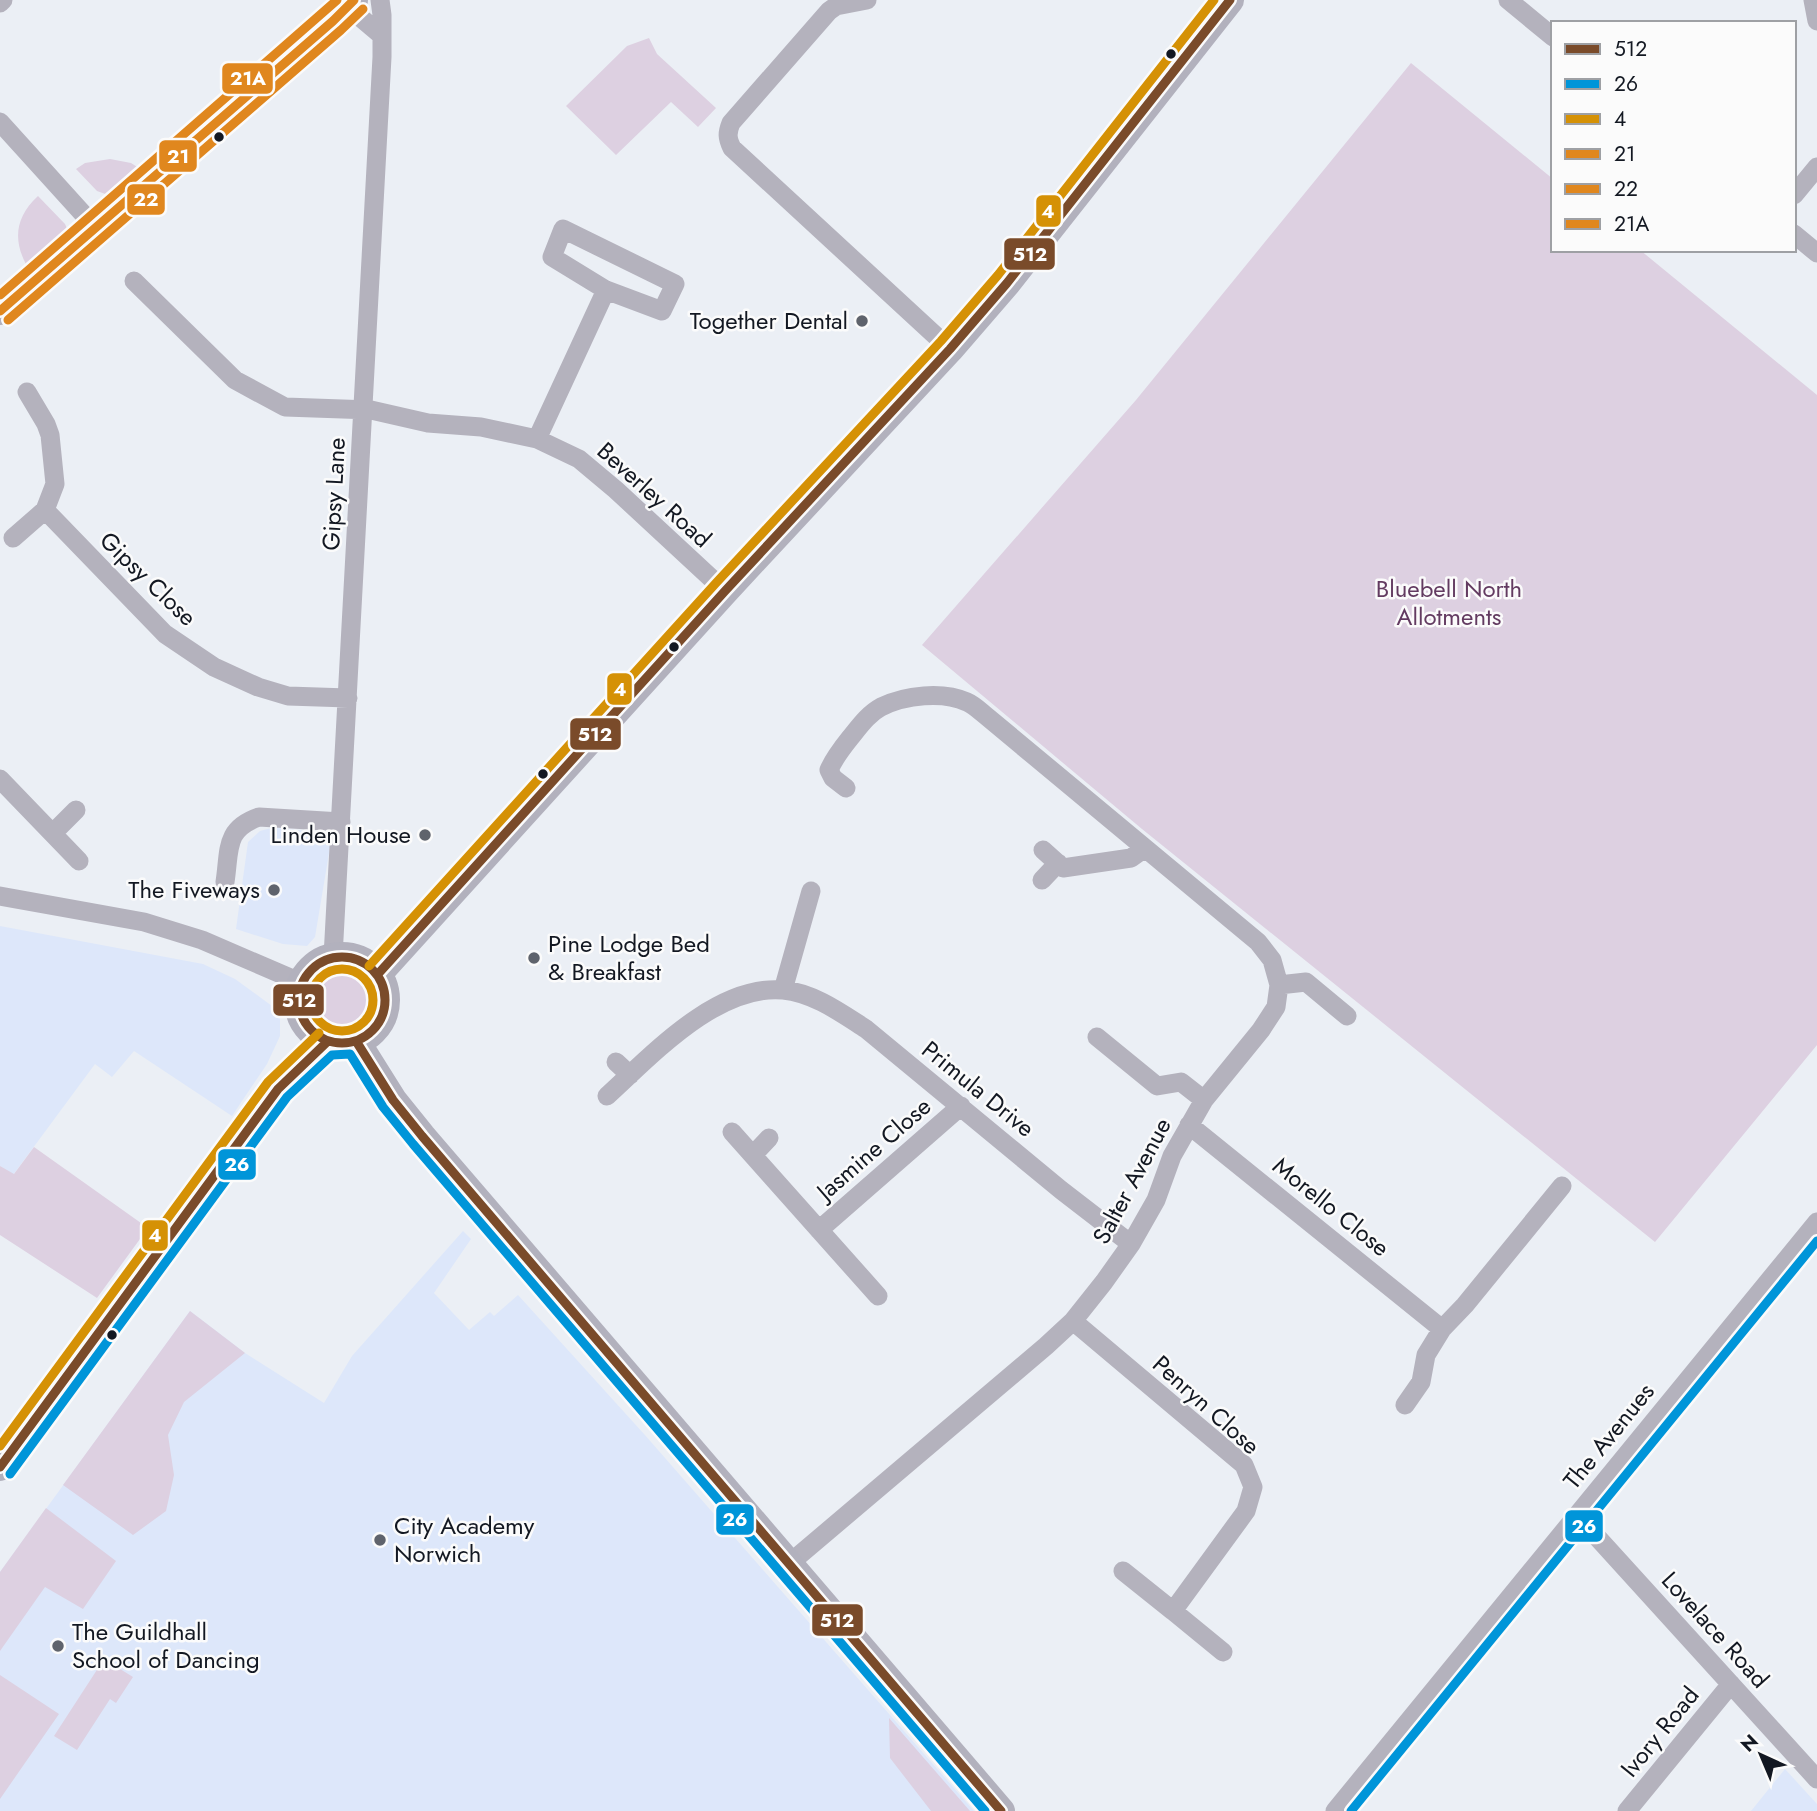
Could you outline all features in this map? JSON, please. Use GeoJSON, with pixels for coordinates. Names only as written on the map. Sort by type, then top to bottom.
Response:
{"type":"FeatureCollection","features":[{"type":"Feature","properties":{"kind":"main road"},"geometry":{"type":"LineString","coordinates":[[377,974],[950,349],[1007,283],[1230,0]]}},
{"type":"Feature","properties":{"kind":"main road"},"geometry":{"type":"LineString","coordinates":[[0,311],[351,3]]}},
{"type":"Feature","properties":{"kind":"main road"},"geometry":{"type":"LineString","coordinates":[[350,956],[366,962],[377,974],[386,996],[383,1015],[372,1031],[356,1041],[344,1044],[327,1042],[313,1032],[302,1016],[298,1000],[302,983],[309,971],[320,962],[333,957],[350,956]]}},
{"type":"Feature","properties":{"kind":"main road"},"geometry":{"type":"LineString","coordinates":[[278,1089],[296,1042],[302,1016]]}},
{"type":"Feature","properties":{"kind":"main road"},"geometry":{"type":"LineString","coordinates":[[356,1041],[393,1100],[422,1136],[1001,1811]]}},
{"type":"Feature","properties":{"kind":"main road"},"geometry":{"type":"LineString","coordinates":[[0,1467],[278,1089],[327,1042]]}},
{"type":"Feature","properties":{"kind":"street","name":"Gipsy Lane"},"geometry":{"type":"LineString","coordinates":[[333,957],[382,57],[380,0]]}},
{"type":"Feature","properties":{"kind":"street"},"geometry":{"type":"LineString","coordinates":[[867,0],[836,6],[829,11],[731,122],[727,131],[732,148],[950,349]]}},
{"type":"Feature","properties":{"kind":"street"},"geometry":{"type":"LineString","coordinates":[[1507,0],[1551,35]]}},
{"type":"Feature","properties":{"kind":"street"},"geometry":{"type":"LineString","coordinates":[[1813,0],[1817,21]]}},
{"type":"Feature","properties":{"kind":"street"},"geometry":{"type":"LineString","coordinates":[[351,3],[380,34]]}},
{"type":"Feature","properties":{"kind":"street"},"geometry":{"type":"LineString","coordinates":[[0,122],[95,226]]}},
{"type":"Feature","properties":{"kind":"street"},"geometry":{"type":"LineString","coordinates":[[1796,193],[1817,167]]}},
{"type":"Feature","properties":{"kind":"street"},"geometry":{"type":"LineString","coordinates":[[563,229],[675,284],[662,311],[606,290],[552,257],[563,229]]}},
{"type":"Feature","properties":{"kind":"street"},"geometry":{"type":"LineString","coordinates":[[1796,236],[1817,253]]}},
{"type":"Feature","properties":{"kind":"street","name":"Beverley Road"},"geometry":{"type":"LineString","coordinates":[[134,281],[235,380],[285,407],[362,409],[428,423],[481,427],[537,439],[579,459],[725,592]]}},
{"type":"Feature","properties":{"kind":"street"},"geometry":{"type":"LineString","coordinates":[[537,439],[606,290]]}},
{"type":"Feature","properties":{"kind":"street"},"geometry":{"type":"LineString","coordinates":[[13,538],[45,510],[55,484],[50,435],[27,392]]}},
{"type":"Feature","properties":{"kind":"street","name":"Gipsy Close"},"geometry":{"type":"LineString","coordinates":[[45,510],[165,634],[205,661],[258,687],[288,696],[348,698]]}},
{"type":"Feature","properties":{"kind":"street"},"geometry":{"type":"LineString","coordinates":[[846,788],[833,778],[829,770],[834,758],[865,720],[880,708],[921,697],[947,696],[967,702],[1258,942],[1272,960],[1279,985],[1306,982],[1347,1016]]}},
{"type":"Feature","properties":{"kind":"street"},"geometry":{"type":"LineString","coordinates":[[0,779],[79,861]]}},
{"type":"Feature","properties":{"kind":"street"},"geometry":{"type":"LineString","coordinates":[[53,832],[76,810]]}},
{"type":"Feature","properties":{"kind":"street"},"geometry":{"type":"LineString","coordinates":[[225,882],[232,836],[237,827],[248,820],[258,817],[341,822]]}},
{"type":"Feature","properties":{"kind":"street"},"geometry":{"type":"LineString","coordinates":[[1042,880],[1050,857],[1063,868],[1131,858],[1145,848]]}},
{"type":"Feature","properties":{"kind":"street"},"geometry":{"type":"LineString","coordinates":[[783,990],[811,891]]}},
{"type":"Feature","properties":{"kind":"street"},"geometry":{"type":"LineString","coordinates":[[0,896],[144,922],[202,940],[302,983]]}},
{"type":"Feature","properties":{"kind":"street","name":"Salter Avenue"},"geometry":{"type":"LineString","coordinates":[[790,1563],[1073,1321],[1131,1244],[1156,1200],[1172,1156],[1189,1125],[1204,1100],[1261,1030],[1276,1007],[1279,985]]}},
{"type":"Feature","properties":{"kind":"street","name":"Primula Drive"},"geometry":{"type":"LineString","coordinates":[[607,1096],[623,1068],[728,1001],[757,992],[783,990],[806,995],[835,1009],[866,1029],[1061,1190],[1131,1244]]}},
{"type":"Feature","properties":{"kind":"street"},"geometry":{"type":"LineString","coordinates":[[1097,1037],[1157,1086],[1181,1082],[1204,1100]]}},
{"type":"Feature","properties":{"kind":"street","name":"Jasmine Close"},"geometry":{"type":"LineString","coordinates":[[819,1230],[961,1106]]}},
{"type":"Feature","properties":{"kind":"street","name":"Morello Close"},"geometry":{"type":"LineString","coordinates":[[1189,1125],[1442,1329]]}},
{"type":"Feature","properties":{"kind":"street","name":"Jasmine Close"},"geometry":{"type":"LineString","coordinates":[[732,1132],[878,1296]]}},
{"type":"Feature","properties":{"kind":"street"},"geometry":{"type":"LineString","coordinates":[[753,1155],[769,1138]]}},
{"type":"Feature","properties":{"kind":"street"},"geometry":{"type":"LineString","coordinates":[[1405,1405],[1421,1382],[1426,1355],[1442,1329],[1465,1306],[1562,1186]]}},
{"type":"Feature","properties":{"kind":"street","name":"The Avenues"},"geometry":{"type":"LineString","coordinates":[[1335,1811],[1817,1222]]}},
{"type":"Feature","properties":{"kind":"street","name":"Penryn Close"},"geometry":{"type":"LineString","coordinates":[[1073,1321],[1244,1465],[1253,1487],[1245,1511],[1173,1611]]}},
{"type":"Feature","properties":{"kind":"street","name":"Lovelace Road"},"geometry":{"type":"LineString","coordinates":[[1577,1515],[1817,1779]]}},
{"type":"Feature","properties":{"kind":"street"},"geometry":{"type":"LineString","coordinates":[[1123,1571],[1223,1652]]}},
{"type":"Feature","properties":{"kind":"street","name":"Ivory Road"},"geometry":{"type":"LineString","coordinates":[[1627,1811],[1731,1684]]}},
{"type":"Feature","properties":{"kind":"shaded area"},"geometry":{"type":"Polygon","coordinates":[[[275,827],[332,835],[315,937],[307,946],[283,944],[236,929],[248,842],[260,831],[275,827]]]}},
{"type":"Feature","properties":{"kind":"shaded area"},"geometry":{"type":"Polygon","coordinates":[[[0,926],[203,964],[235,979],[272,1006],[280,1019],[280,1036],[267,1064],[232,1116],[134,1051],[112,1077],[95,1064],[13,1175],[0,1166],[0,926]]]}},
{"type":"Feature","properties":{"kind":"shaded area","name":"City Academy Norwich"},"geometry":{"type":"Polygon","coordinates":[[[463,1231],[471,1239],[434,1293],[469,1330],[490,1312],[494,1316],[518,1295],[644,1434],[974,1811],[0,1811],[0,1572],[190,1311],[245,1353],[324,1403],[352,1356],[463,1231]]]}},
{"type":"Feature","properties":{"kind":"shaded area"},"geometry":{"type":"Polygon","coordinates":[[[1785,1769],[1817,1804],[1817,1811],[1751,1811],[1785,1769]]]}},
{"type":"Feature","properties":{"kind":"green space"},"geometry":{"type":"Polygon","coordinates":[[[649,38],[657,54],[716,108],[698,127],[671,102],[616,155],[566,106],[627,46],[649,38]]]}},
{"type":"Feature","properties":{"kind":"green space","name":"Bluebell North Allotments"},"geometry":{"type":"Polygon","coordinates":[[[1411,63],[1551,177],[1551,252],[1642,252],[1817,395],[1817,1045],[1655,1242],[1142,829],[922,645],[1136,400],[1411,63]]]}},
{"type":"Feature","properties":{"kind":"green space"},"geometry":{"type":"Polygon","coordinates":[[[110,159],[131,163],[142,170],[118,191],[108,195],[97,191],[76,169],[85,163],[110,159]]]}},
{"type":"Feature","properties":{"kind":"green space"},"geometry":{"type":"Polygon","coordinates":[[[38,196],[65,224],[69,233],[32,274],[21,253],[18,234],[23,214],[38,196]]]}},
{"type":"Feature","properties":{"kind":"green space"},"geometry":{"type":"Polygon","coordinates":[[[350,966],[371,981],[377,993],[375,1013],[367,1024],[350,1034],[336,1034],[319,1024],[311,1013],[309,993],[319,976],[330,968],[350,966]]]}},
{"type":"Feature","properties":{"kind":"green space"},"geometry":{"type":"Polygon","coordinates":[[[34,1147],[148,1228],[97,1298],[0,1235],[0,1166],[14,1174],[34,1147]]]}},
{"type":"Feature","properties":{"kind":"green space"},"geometry":{"type":"Polygon","coordinates":[[[190,1311],[245,1353],[184,1402],[168,1435],[174,1475],[166,1511],[133,1535],[63,1485],[190,1311]]]}},
{"type":"Feature","properties":{"kind":"green space"},"geometry":{"type":"Polygon","coordinates":[[[46,1508],[116,1561],[83,1609],[45,1587],[0,1651],[0,1572],[46,1508]]]}},
{"type":"Feature","properties":{"kind":"green space"},"geometry":{"type":"Polygon","coordinates":[[[104,1659],[133,1677],[116,1703],[110,1699],[77,1750],[54,1736],[104,1659]]]}},
{"type":"Feature","properties":{"kind":"green space"},"geometry":{"type":"Polygon","coordinates":[[[0,1675],[59,1714],[0,1799],[0,1675]]]}},
{"type":"Feature","properties":{"kind":"green space"},"geometry":{"type":"Polygon","coordinates":[[[889,1718],[970,1811],[931,1811],[890,1758],[889,1718]]]}},
{"type":"Feature","properties":{"kind":"transit line","name":"21A"},"geometry":{"type":"LineString","coordinates":[[0,295],[337,0]]}},
{"type":"Feature","properties":{"kind":"transit line","name":"21"},"geometry":{"type":"LineString","coordinates":[[0,311],[354,0]]}},
{"type":"Feature","properties":{"kind":"transit line","name":"4"},"geometry":{"type":"LineString","coordinates":[[369,966],[716,583],[941,341],[998,275],[1214,0]]}},
{"type":"Feature","properties":{"kind":"transit line","name":"512"},"geometry":{"type":"LineString","coordinates":[[378,974],[725,591],[950,349],[1007,283],[1230,0]]}},
{"type":"Feature","properties":{"kind":"transit line","name":"22"},"geometry":{"type":"LineString","coordinates":[[8,320],[363,9]]}},
{"type":"Feature","properties":{"kind":"transit line","name":"512"},"geometry":{"type":"LineString","coordinates":[[334,957],[350,957],[373,969],[382,983],[385,1000],[382,1017],[373,1031],[350,1043],[334,1043],[318,1036],[306,1024],[299,1008],[299,992],[306,976],[318,964],[334,957]]}},
{"type":"Feature","properties":{"kind":"transit line","name":"4"},"geometry":{"type":"LineString","coordinates":[[336,969],[348,969],[364,978],[371,988],[373,1000],[371,1012],[364,1022],[348,1031],[336,1031],[325,1026],[316,1017],[311,1006],[311,994],[316,983],[325,974],[336,969]]}},
{"type":"Feature","properties":{"kind":"transit line","name":"4"},"geometry":{"type":"LineString","coordinates":[[0,1446],[268,1082],[319,1033]]}},
{"type":"Feature","properties":{"kind":"transit line","name":"512"},"geometry":{"type":"LineString","coordinates":[[356,1041],[393,1100],[422,1136],[1001,1811]]}},
{"type":"Feature","properties":{"kind":"transit line","name":"512"},"geometry":{"type":"LineString","coordinates":[[0,1467],[278,1089],[327,1042]]}},
{"type":"Feature","properties":{"kind":"transit line","name":"26"},"geometry":{"type":"LineString","coordinates":[[10,1474],[287,1097],[332,1055],[350,1054],[383,1107],[413,1144],[985,1811]]}},
{"type":"Feature","properties":{"kind":"transit line","name":"26"},"geometry":{"type":"LineString","coordinates":[[1351,1811],[1817,1241]]}},
{"type":"Feature","properties":{"kind":"place","name":"Together Dental"},"geometry":{"type":"Point","coordinates":[862,321]}},
{"type":"Feature","properties":{"kind":"place","name":"Linden House"},"geometry":{"type":"Point","coordinates":[425,835]}},
{"type":"Feature","properties":{"kind":"place","name":"The Fiveways"},"geometry":{"type":"Point","coordinates":[274,890]}},
{"type":"Feature","properties":{"kind":"place","name":"Pine Lodge Bed & Breakfast"},"geometry":{"type":"Point","coordinates":[534,958]}},
{"type":"Feature","properties":{"kind":"place","name":"City Academy Norwich"},"geometry":{"type":"Point","coordinates":[380,1540]}},
{"type":"Feature","properties":{"kind":"place","name":"The Guildhall School of Dancing"},"geometry":{"type":"Point","coordinates":[58,1646]}}]}
